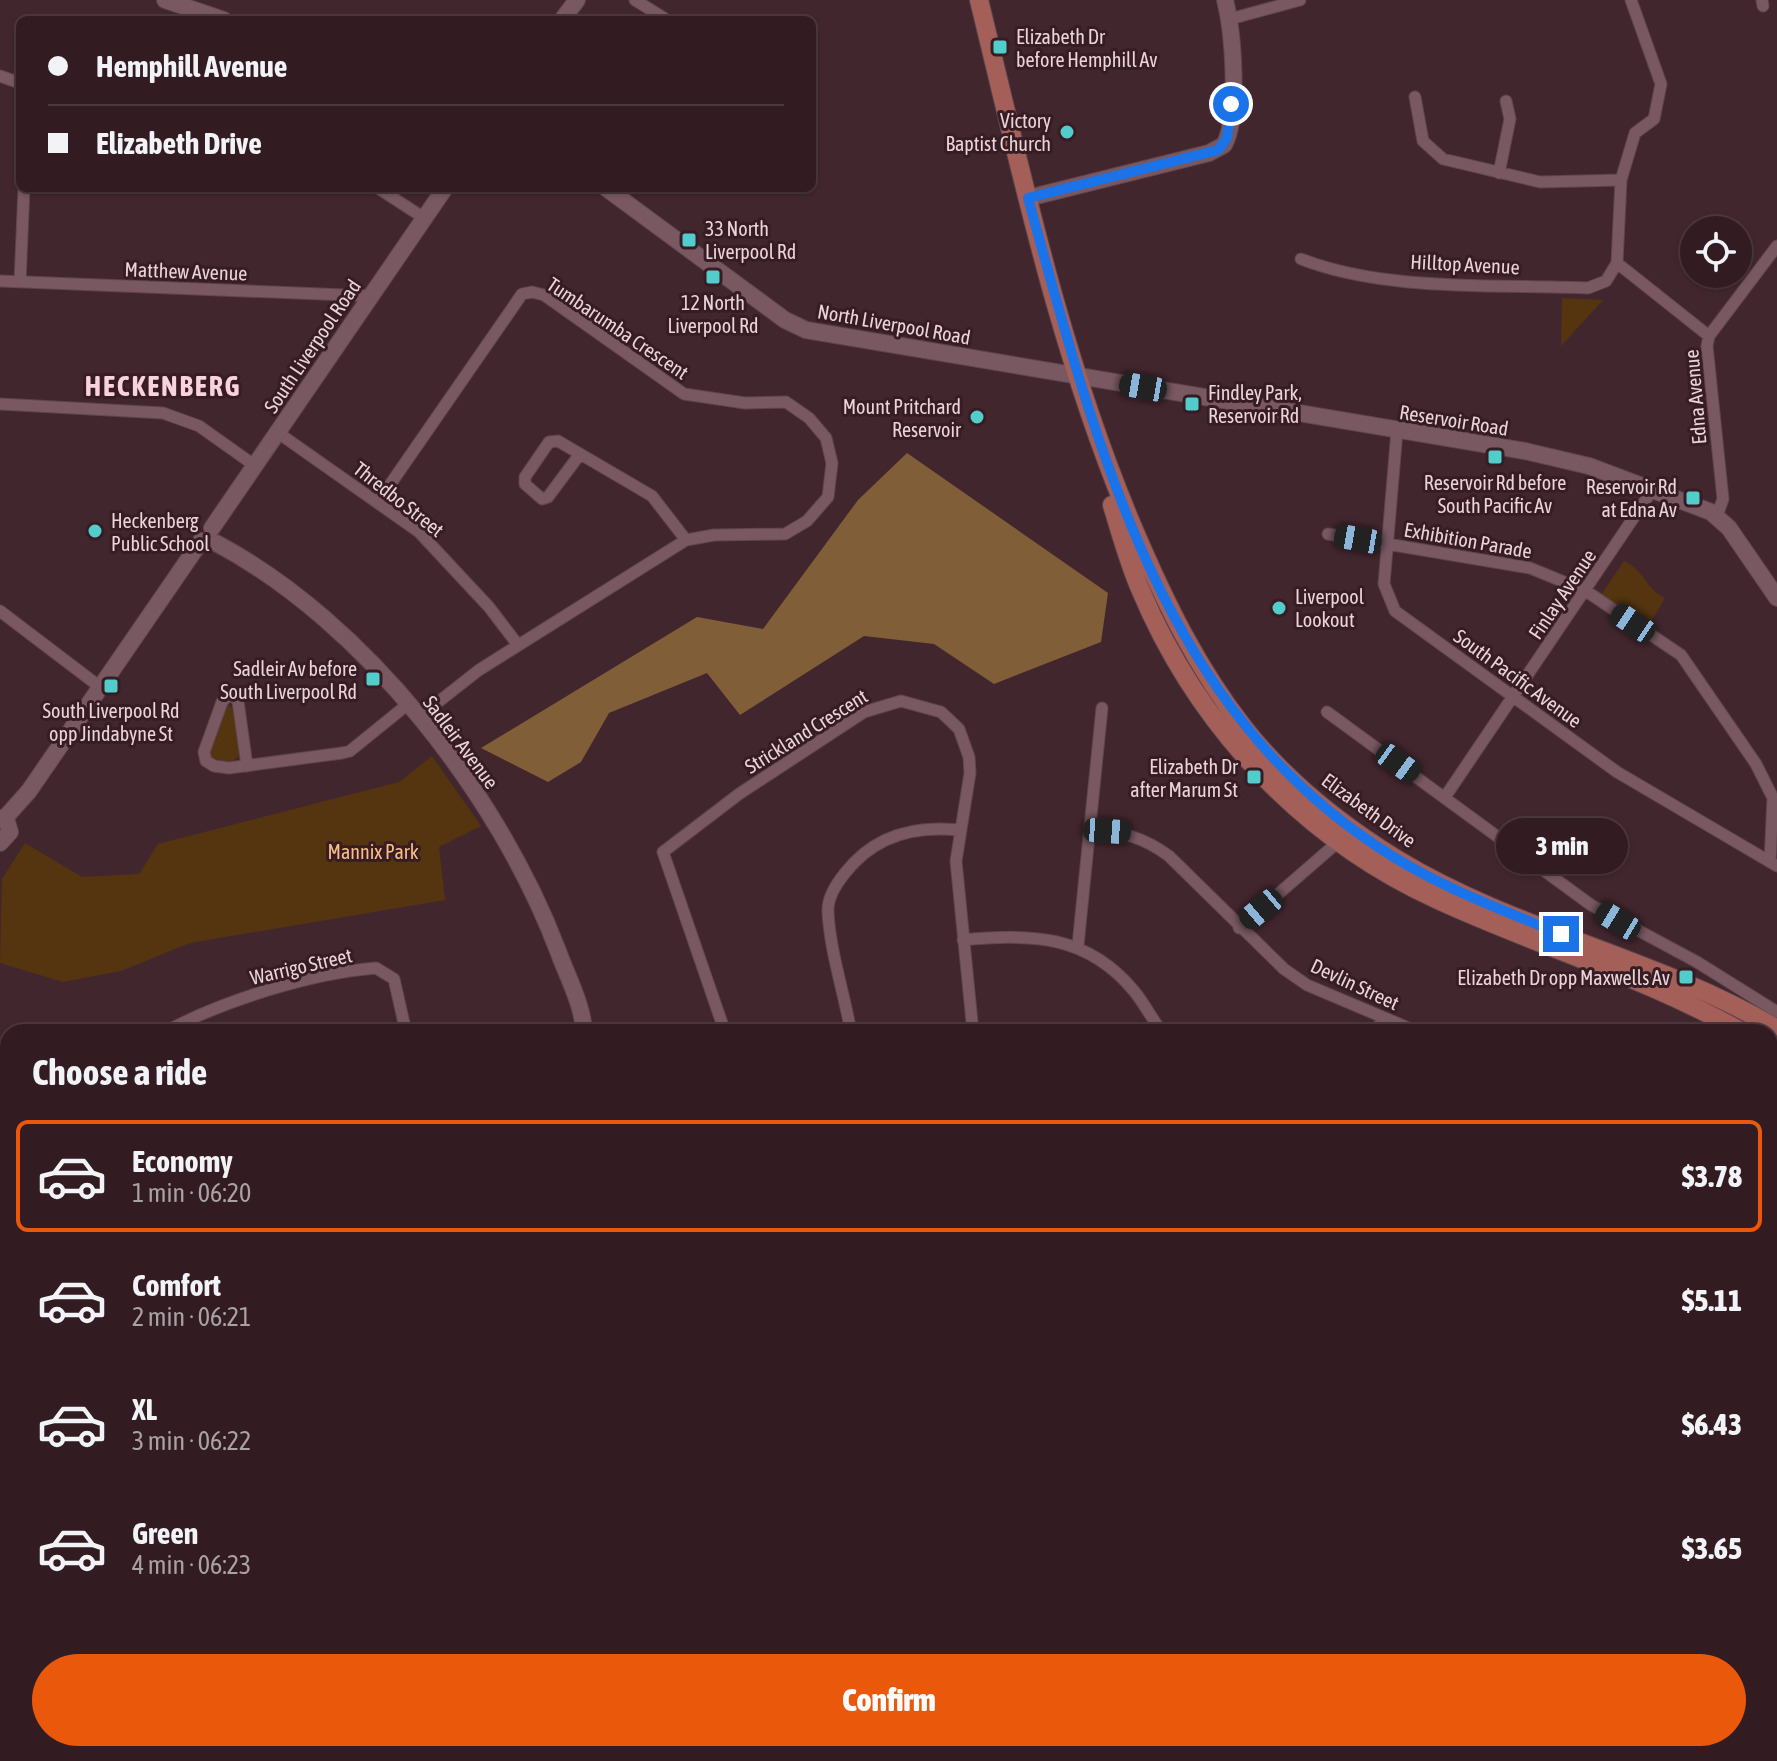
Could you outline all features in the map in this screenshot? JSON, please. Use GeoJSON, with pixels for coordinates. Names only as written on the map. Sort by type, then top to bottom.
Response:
{"type":"FeatureCollection","features":[{"type":"Feature","properties":{"kind":"main road","name":"Elizabeth Drive"},"geometry":{"type":"LineString","coordinates":[[979,0],[1028,198],[1076,376],[1099,448],[1156,580],[1199,665],[1247,732],[1323,807],[1375,846],[1444,884],[1720,998],[1768,1024]]}},
{"type":"Feature","properties":{"kind":"main road","name":"Elizabeth Drive"},"geometry":{"type":"LineString","coordinates":[[1099,448],[1108,493],[1139,588],[1178,668],[1202,705],[1263,777],[1338,842],[1386,873],[1437,900],[1684,1003],[1726,1024]]}},
{"type":"Feature","properties":{"kind":"street"},"geometry":{"type":"LineString","coordinates":[[165,0],[212,16]]}},
{"type":"Feature","properties":{"kind":"street"},"geometry":{"type":"LineString","coordinates":[[635,0],[661,16]]}},
{"type":"Feature","properties":{"kind":"street"},"geometry":{"type":"LineString","coordinates":[[1028,198],[1209,153],[1224,145],[1230,125],[1233,61],[1230,19],[1225,0]]}},
{"type":"Feature","properties":{"kind":"street"},"geometry":{"type":"LineString","coordinates":[[1230,19],[1300,0]]}},
{"type":"Feature","properties":{"kind":"street"},"geometry":{"type":"LineString","coordinates":[[1617,263],[1621,180],[1635,133],[1654,119],[1661,84],[1631,0]]}},
{"type":"Feature","properties":{"kind":"street"},"geometry":{"type":"LineString","coordinates":[[1415,97],[1428,149],[1443,159],[1551,183],[1621,180]]}},
{"type":"Feature","properties":{"kind":"street"},"geometry":{"type":"LineString","coordinates":[[1499,173],[1510,119],[1506,101]]}},
{"type":"Feature","properties":{"kind":"street"},"geometry":{"type":"LineString","coordinates":[[20,282],[24,192]]}},
{"type":"Feature","properties":{"kind":"street"},"geometry":{"type":"LineString","coordinates":[[384,192],[424,218]]}},
{"type":"Feature","properties":{"kind":"street","name":"South Liverpool Road"},"geometry":{"type":"LineString","coordinates":[[2,819],[29,791],[100,687],[210,537],[254,465],[442,192]]}},
{"type":"Feature","properties":{"kind":"street","name":"North Liverpool Road"},"geometry":{"type":"LineString","coordinates":[[611,192],[795,326],[1076,376]]}},
{"type":"Feature","properties":{"kind":"street"},"geometry":{"type":"LineString","coordinates":[[1709,336],[1777,246]]}},
{"type":"Feature","properties":{"kind":"street","name":"Hilltop Avenue"},"geometry":{"type":"LineString","coordinates":[[1301,259],[1323,267],[1401,280],[1588,288],[1602,285],[1617,263]]}},
{"type":"Feature","properties":{"kind":"street","name":"Edna Avenue"},"geometry":{"type":"LineString","coordinates":[[1617,263],[1709,336],[1707,346],[1723,499],[1717,516]]}},
{"type":"Feature","properties":{"kind":"street","name":"Matthew Avenue"},"geometry":{"type":"LineString","coordinates":[[0,281],[370,296]]}},
{"type":"Feature","properties":{"kind":"street","name":"Tumbarumba Crescent"},"geometry":{"type":"LineString","coordinates":[[247,766],[238,701],[230,693],[222,702],[204,758],[221,768],[247,766],[350,751],[686,540],[714,535],[785,534],[807,521],[828,497],[832,463],[826,438],[809,418],[786,402],[745,403],[684,394],[544,295],[532,292],[522,294],[378,502]]}},
{"type":"Feature","properties":{"kind":"street","name":"Reservoir Road"},"geometry":{"type":"LineString","coordinates":[[1076,376],[1555,457],[1653,489],[1717,516],[1729,528],[1777,598]]}},
{"type":"Feature","properties":{"kind":"street"},"geometry":{"type":"LineString","coordinates":[[0,404],[163,413],[199,426],[254,465]]}},
{"type":"Feature","properties":{"kind":"street","name":"South Pacific Avenue"},"geometry":{"type":"LineString","coordinates":[[1397,431],[1384,584],[1395,611],[1617,772],[1773,864]]}},
{"type":"Feature","properties":{"kind":"street","name":"Thredbo Street"},"geometry":{"type":"LineString","coordinates":[[277,432],[419,532],[489,607],[518,645]]}},
{"type":"Feature","properties":{"kind":"street"},"geometry":{"type":"LineString","coordinates":[[580,454],[548,497],[542,499],[525,484],[525,477],[549,442],[558,441],[652,496],[686,540]]}},
{"type":"Feature","properties":{"kind":"street","name":"Finlay Avenue"},"geometry":{"type":"LineString","coordinates":[[1445,797],[1653,489]]}},
{"type":"Feature","properties":{"kind":"street","name":"Exhibition Parade"},"geometry":{"type":"LineString","coordinates":[[1328,534],[1530,568],[1586,591],[1681,655],[1756,764],[1773,798],[1773,864]]}},
{"type":"Feature","properties":{"kind":"street","name":"Sadleir Avenue"},"geometry":{"type":"LineString","coordinates":[[210,537],[254,566],[322,619],[414,710],[469,783],[522,869],[559,956],[583,1024]]}},
{"type":"Feature","properties":{"kind":"street"},"geometry":{"type":"LineString","coordinates":[[0,611],[100,687]]}},
{"type":"Feature","properties":{"kind":"street","name":"Strickland Crescent"},"geometry":{"type":"LineString","coordinates":[[722,1024],[663,852],[739,794],[864,712],[901,701],[941,712],[954,722],[962,737],[970,773],[958,830],[956,861],[972,1024]]}},
{"type":"Feature","properties":{"kind":"street"},"geometry":{"type":"LineString","coordinates":[[1078,945],[1102,708]]}},
{"type":"Feature","properties":{"kind":"street"},"geometry":{"type":"LineString","coordinates":[[1327,712],[1591,905],[1697,962],[1777,1012]]}},
{"type":"Feature","properties":{"kind":"street"},"geometry":{"type":"LineString","coordinates":[[0,843],[10,832],[2,819]]}},
{"type":"Feature","properties":{"kind":"street"},"geometry":{"type":"LineString","coordinates":[[849,1024],[827,909],[837,883],[860,854],[891,835],[937,828],[958,830]]}},
{"type":"Feature","properties":{"kind":"street","name":"Devlin Street"},"geometry":{"type":"LineString","coordinates":[[1091,830],[1123,832],[1147,840],[1169,856],[1239,928],[1307,985],[1399,1024]]}},
{"type":"Feature","properties":{"kind":"street"},"geometry":{"type":"LineString","coordinates":[[1239,928],[1338,842]]}},
{"type":"Feature","properties":{"kind":"street"},"geometry":{"type":"LineString","coordinates":[[963,940],[1029,938],[1078,945],[1115,970],[1135,992],[1155,1024]]}},
{"type":"Feature","properties":{"kind":"street","name":"Warrigo Street"},"geometry":{"type":"LineString","coordinates":[[181,1024],[252,995],[376,968],[394,979],[404,1024]]}},
{"type":"Feature","properties":{"kind":"street"},"geometry":{"type":"LineString","coordinates":[[1380,1024],[1384,1018]]}},
{"type":"Feature","properties":{"kind":"green space"},"geometry":{"type":"Polygon","coordinates":[[[1562,298],[1603,300],[1561,346],[1562,298]]]}},
{"type":"Feature","properties":{"kind":"green space"},"geometry":{"type":"Polygon","coordinates":[[[1624,561],[1665,598],[1646,630],[1601,595],[1624,561]]]}},
{"type":"Feature","properties":{"kind":"green space"},"geometry":{"type":"Polygon","coordinates":[[[227,705],[234,708],[239,756],[230,763],[218,763],[210,758],[209,749],[227,705]]]}},
{"type":"Feature","properties":{"kind":"green space","name":"Mannix Park"},"geometry":{"type":"Polygon","coordinates":[[[432,756],[481,826],[439,847],[445,900],[190,943],[121,971],[63,982],[0,963],[2,879],[25,843],[82,877],[139,874],[158,844],[399,782],[432,756]]]}},
{"type":"Feature","properties":{"kind":"shaded area"},"geometry":{"type":"Polygon","coordinates":[[[907,453],[1108,593],[1101,642],[994,684],[934,644],[864,636],[740,715],[707,673],[609,713],[581,762],[548,782],[481,748],[697,617],[763,629],[858,500],[907,453]]]}},
{"type":"Feature","properties":{"kind":"place","name":"Elizabeth Dr before Hemphill Av"},"geometry":{"type":"Point","coordinates":[1000,47]}},
{"type":"Feature","properties":{"kind":"place","name":"Victory Baptist Church"},"geometry":{"type":"Point","coordinates":[1067,132]}},
{"type":"Feature","properties":{"kind":"place","name":"33 North Liverpool Rd"},"geometry":{"type":"Point","coordinates":[689,240]}},
{"type":"Feature","properties":{"kind":"place","name":"12 North Liverpool Rd"},"geometry":{"type":"Point","coordinates":[713,277]}},
{"type":"Feature","properties":{"kind":"place","name":"Findley Park, Reservoir Rd"},"geometry":{"type":"Point","coordinates":[1192,404]}},
{"type":"Feature","properties":{"kind":"place","name":"Mount Pritchard Reservoir"},"geometry":{"type":"Point","coordinates":[977,417]}},
{"type":"Feature","properties":{"kind":"place","name":"Reservoir Rd before South Pacific Av"},"geometry":{"type":"Point","coordinates":[1495,457]}},
{"type":"Feature","properties":{"kind":"place","name":"Reservoir Rd at Edna Av"},"geometry":{"type":"Point","coordinates":[1693,498]}},
{"type":"Feature","properties":{"kind":"place","name":"Heckenberg Public School"},"geometry":{"type":"Point","coordinates":[95,531]}},
{"type":"Feature","properties":{"kind":"place","name":"Liverpool Lookout"},"geometry":{"type":"Point","coordinates":[1279,608]}},
{"type":"Feature","properties":{"kind":"place","name":"Sadleir Av before South Liverpool Rd"},"geometry":{"type":"Point","coordinates":[373,679]}},
{"type":"Feature","properties":{"kind":"place","name":"South Liverpool Rd opp Jindabyne St"},"geometry":{"type":"Point","coordinates":[111,686]}},
{"type":"Feature","properties":{"kind":"place","name":"Elizabeth Dr after Marum St"},"geometry":{"type":"Point","coordinates":[1254,777]}},
{"type":"Feature","properties":{"kind":"place","name":"Elizabeth Dr opp Maxwells Av"},"geometry":{"type":"Point","coordinates":[1686,977]}},
{"type":"Feature","properties":{"kind":"district","name":"HECKENBERG"},"geometry":{"type":"Point","coordinates":[163,386]}},
{"type":"Feature","properties":{"kind":"route"},"geometry":{"type":"LineString","coordinates":[[1231,104],[1227,138],[1218,150],[1028,198],[1076,376],[1099,448],[1156,580],[1199,665],[1247,732],[1278,765],[1323,807],[1375,846],[1444,884],[1561,934]]}}]}
